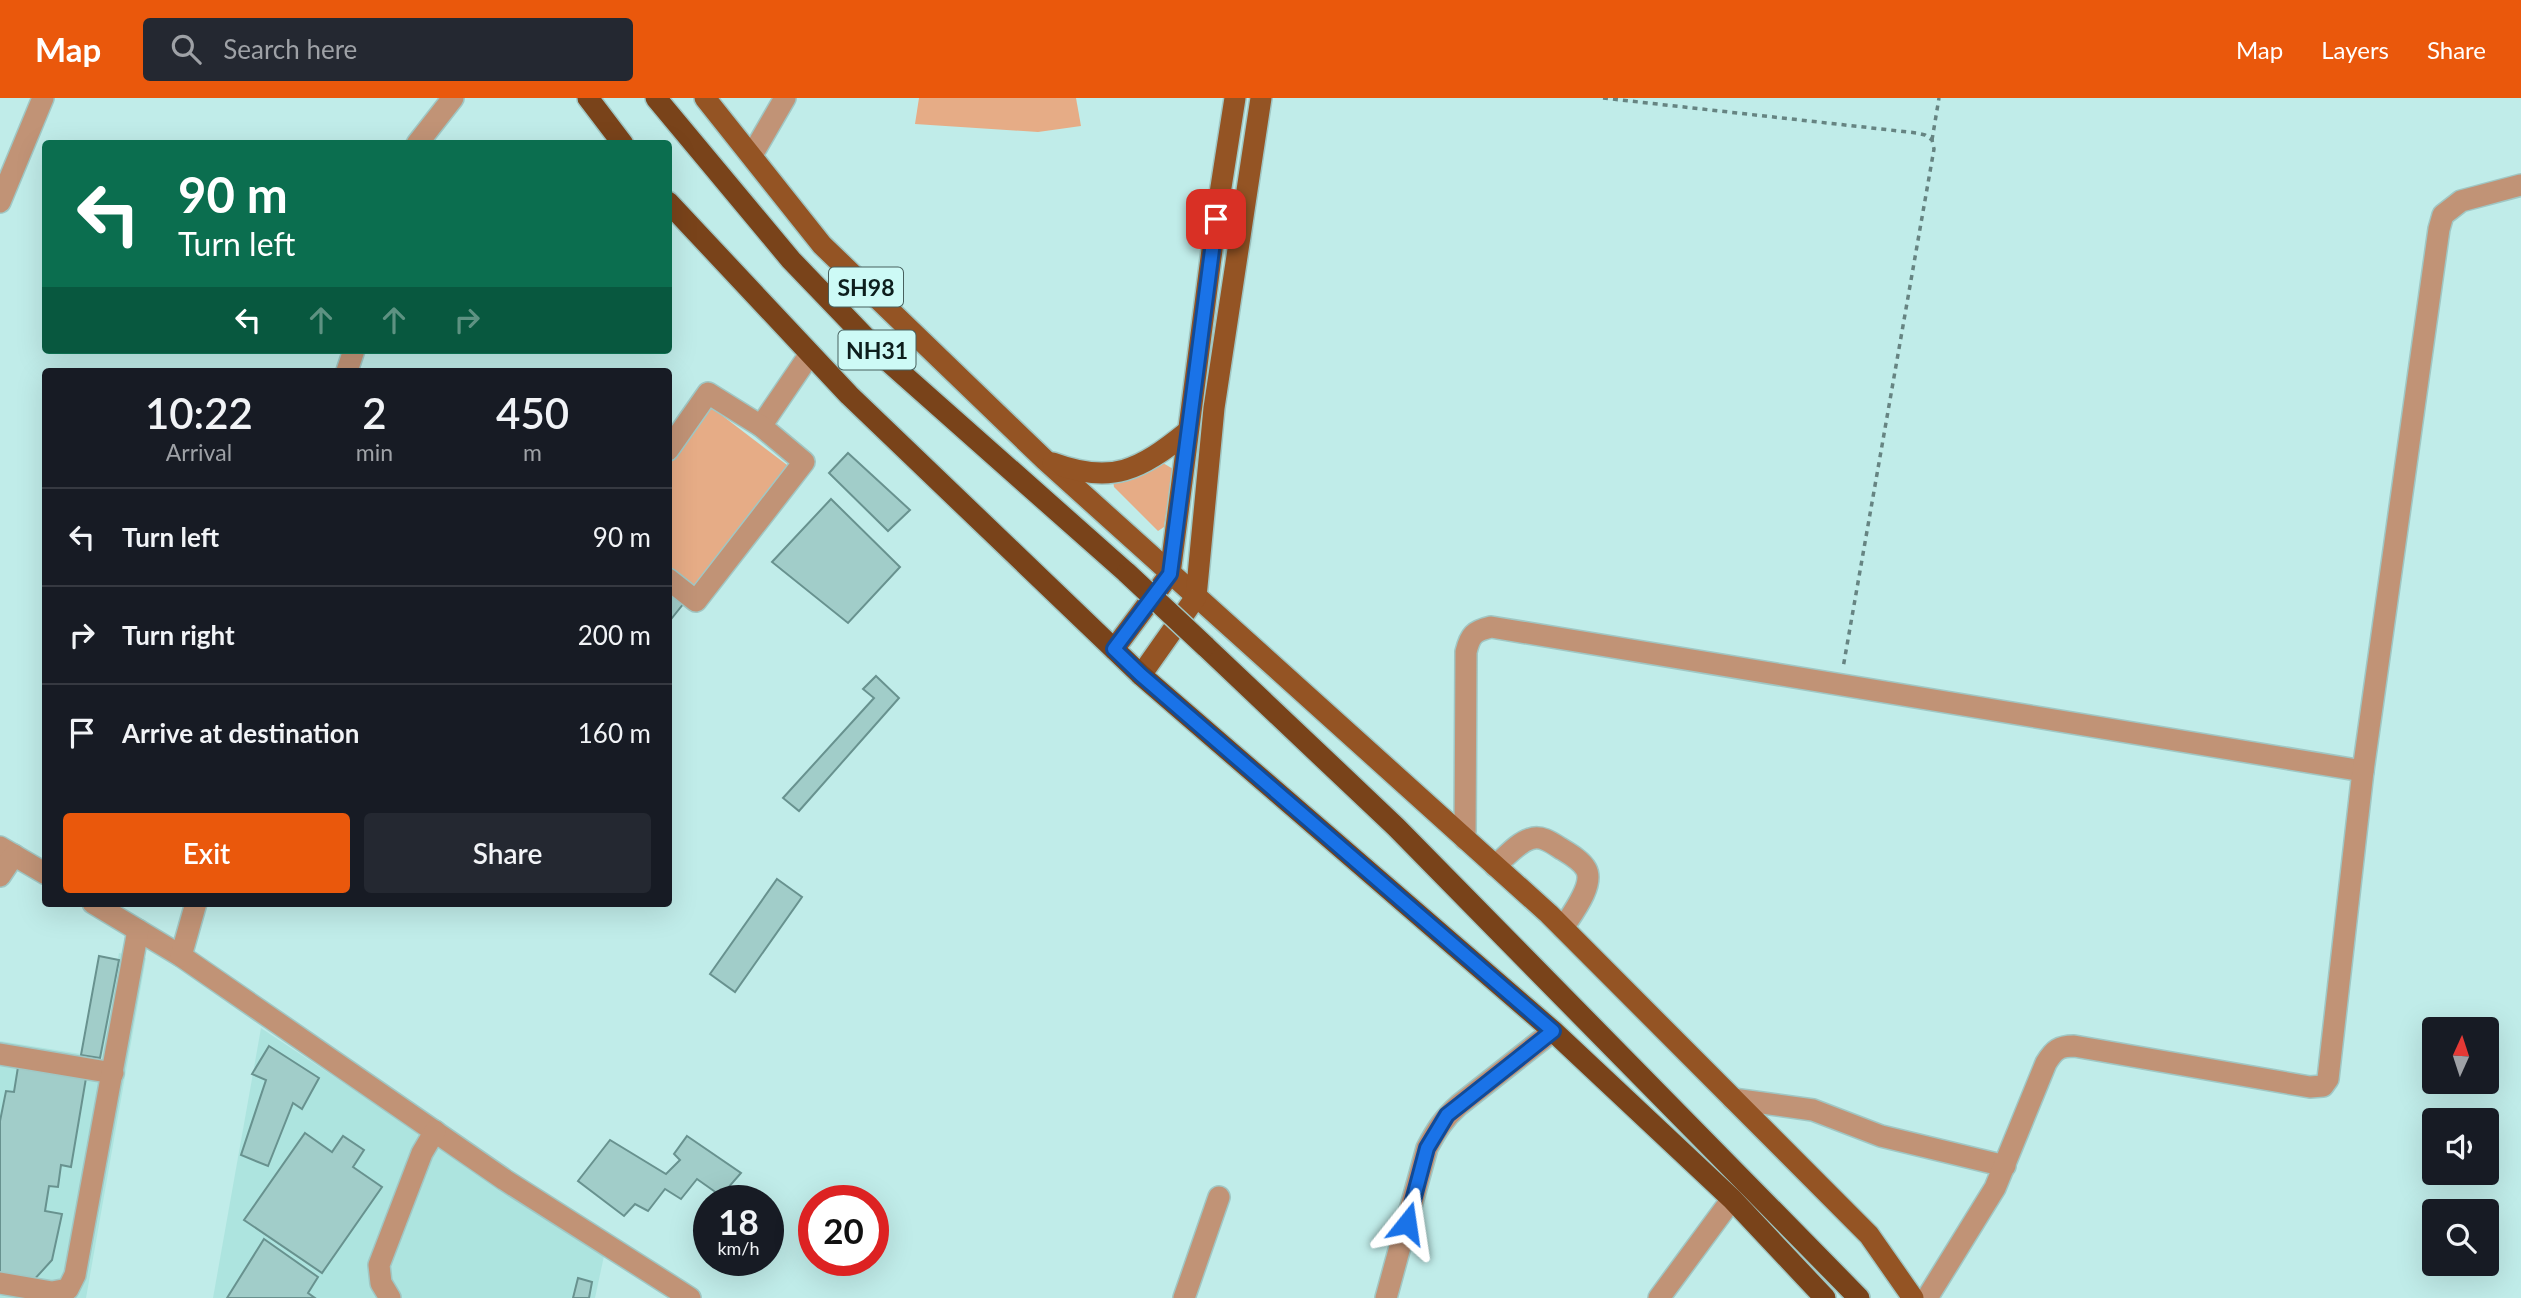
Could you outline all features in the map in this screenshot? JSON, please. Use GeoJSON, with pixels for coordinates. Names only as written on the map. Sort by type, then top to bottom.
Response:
{"type":"FeatureCollection","features":[{"type":"Feature","properties":{"kind":"highway"},"geometry":{"type":"LineString","coordinates":[[588,98],[620,140]]}},
{"type":"Feature","properties":{"kind":"highway","name":"NH31"},"geometry":{"type":"LineString","coordinates":[[656,98],[791,260],[890,363],[1127,573],[1396,827],[1860,1298]]}},
{"type":"Feature","properties":{"kind":"highway","name":"NH31"},"geometry":{"type":"LineString","coordinates":[[672,206],[849,396],[1141,675],[1553,1031],[1732,1199],[1825,1298]]}},
{"type":"Feature","properties":{"kind":"main road","name":"SH98"},"geometry":{"type":"LineString","coordinates":[[705,98],[822,245],[1045,460],[1196,597]]}},
{"type":"Feature","properties":{"kind":"main road"},"geometry":{"type":"LineString","coordinates":[[1114,649],[1170,574],[1187,432],[1235,98]]}},
{"type":"Feature","properties":{"kind":"main road"},"geometry":{"type":"LineString","coordinates":[[1141,675],[1196,597],[1214,408],[1261,98]]}},
{"type":"Feature","properties":{"kind":"main road"},"geometry":{"type":"LineString","coordinates":[[1045,460],[1076,471],[1116,473],[1138,466],[1166,450],[1187,432]]}},
{"type":"Feature","properties":{"kind":"main road"},"geometry":{"type":"LineString","coordinates":[[1196,597],[1563,928],[1869,1235],[1913,1298]]}},
{"type":"Feature","properties":{"kind":"street"},"geometry":{"type":"LineString","coordinates":[[0,202],[43,98]]}},
{"type":"Feature","properties":{"kind":"street"},"geometry":{"type":"LineString","coordinates":[[420,140],[453,98]]}},
{"type":"Feature","properties":{"kind":"street"},"geometry":{"type":"LineString","coordinates":[[752,155],[785,98]]}},
{"type":"Feature","properties":{"kind":"street"},"geometry":{"type":"LineString","coordinates":[[1927,1298],[1995,1188],[2046,1063],[2052,1053],[2062,1046],[2310,1087],[2323,1086],[2328,1079],[2363,771],[2439,229],[2443,215],[2460,201],[2521,185]]}},
{"type":"Feature","properties":{"kind":"street"},"geometry":{"type":"LineString","coordinates":[[761,426],[810,354]]}},
{"type":"Feature","properties":{"kind":"street"},"geometry":{"type":"LineString","coordinates":[[672,444],[708,393],[761,426],[804,462],[696,601],[672,582]]}},
{"type":"Feature","properties":{"kind":"street"},"geometry":{"type":"LineString","coordinates":[[1465,839],[1466,652],[1469,639],[1476,630],[1491,627],[2363,771]]}},
{"type":"Feature","properties":{"kind":"street"},"geometry":{"type":"LineString","coordinates":[[1495,866],[1526,840],[1535,837],[1550,842],[1579,861],[1588,873],[1587,883],[1582,898],[1563,928]]}},
{"type":"Feature","properties":{"kind":"street"},"geometry":{"type":"LineString","coordinates":[[0,876],[7,851],[42,872]]}},
{"type":"Feature","properties":{"kind":"street"},"geometry":{"type":"LineString","coordinates":[[100,907],[181,956],[505,1180],[690,1298]]}},
{"type":"Feature","properties":{"kind":"street"},"geometry":{"type":"LineString","coordinates":[[181,956],[195,907]]}},
{"type":"Feature","properties":{"kind":"street"},"geometry":{"type":"LineString","coordinates":[[0,1283],[52,1292],[68,1289],[75,1275],[138,930]]}},
{"type":"Feature","properties":{"kind":"street"},"geometry":{"type":"LineString","coordinates":[[1386,1298],[1427,1148],[1437,1129],[1447,1115],[1553,1031]]}},
{"type":"Feature","properties":{"kind":"street"},"geometry":{"type":"LineString","coordinates":[[0,1054],[113,1073]]}},
{"type":"Feature","properties":{"kind":"street"},"geometry":{"type":"LineString","coordinates":[[1733,1098],[1813,1110],[1881,1136],[2005,1167]]}},
{"type":"Feature","properties":{"kind":"street"},"geometry":{"type":"LineString","coordinates":[[390,1298],[382,1283],[379,1265],[422,1153],[435,1131]]}},
{"type":"Feature","properties":{"kind":"street"},"geometry":{"type":"LineString","coordinates":[[1184,1298],[1219,1197]]}},
{"type":"Feature","properties":{"kind":"street"},"geometry":{"type":"LineString","coordinates":[[1659,1298],[1732,1199]]}},
{"type":"Feature","properties":{"kind":"path"},"geometry":{"type":"LineString","coordinates":[[1603,98],[1917,133],[1932,140]]}},
{"type":"Feature","properties":{"kind":"path"},"geometry":{"type":"LineString","coordinates":[[1841,684],[1934,149],[1932,140],[1939,98]]}},
{"type":"Feature","properties":{"kind":"shaded area"},"geometry":{"type":"Polygon","coordinates":[[[919,98],[1076,98],[1081,126],[1038,132],[915,124],[919,98]]]}},
{"type":"Feature","properties":{"kind":"shaded area"},"geometry":{"type":"Polygon","coordinates":[[[711,407],[791,468],[696,589],[672,570],[672,460],[711,407]]]}},
{"type":"Feature","properties":{"kind":"shaded area"},"geometry":{"type":"Polygon","coordinates":[[[1163,463],[1173,469],[1164,527],[1158,531],[1114,487],[1113,481],[1121,474],[1163,463]]]}},
{"type":"Feature","properties":{"kind":"shaded area"},"geometry":{"type":"Polygon","coordinates":[[[119,953],[146,958],[86,1298],[0,1298],[0,1041],[81,1054],[99,956],[118,959],[119,953]]]}},
{"type":"Feature","properties":{"kind":"shaded area"},"geometry":{"type":"Polygon","coordinates":[[[261,1028],[604,1256],[595,1298],[213,1298],[261,1028]]]}},
{"type":"Feature","properties":{"kind":"building"},"geometry":{"type":"Polygon","coordinates":[[[848,453],[910,510],[888,531],[829,473],[848,453]]]}},
{"type":"Feature","properties":{"kind":"building"},"geometry":{"type":"Polygon","coordinates":[[[831,499],[900,567],[848,623],[772,562],[831,499]]]}},
{"type":"Feature","properties":{"kind":"building"},"geometry":{"type":"Polygon","coordinates":[[[672,594],[684,603],[672,618],[672,594]]]}},
{"type":"Feature","properties":{"kind":"building"},"geometry":{"type":"Polygon","coordinates":[[[876,676],[899,698],[799,811],[783,798],[874,698],[863,689],[876,676]]]}},
{"type":"Feature","properties":{"kind":"building"},"geometry":{"type":"Polygon","coordinates":[[[777,879],[802,897],[735,992],[710,974],[777,879]]]}},
{"type":"Feature","properties":{"kind":"building"},"geometry":{"type":"Polygon","coordinates":[[[99,956],[119,960],[100,1058],[81,1055],[99,956]]]}},
{"type":"Feature","properties":{"kind":"building"},"geometry":{"type":"Polygon","coordinates":[[[269,1046],[319,1078],[302,1109],[293,1103],[268,1166],[241,1155],[266,1080],[252,1074],[269,1046]]]}},
{"type":"Feature","properties":{"kind":"building"},"geometry":{"type":"Polygon","coordinates":[[[18,1067],[86,1078],[71,1167],[61,1165],[58,1187],[49,1186],[45,1211],[62,1214],[52,1260],[32,1282],[0,1275],[0,1121],[6,1091],[14,1092],[18,1067]]]}},
{"type":"Feature","properties":{"kind":"building"},"geometry":{"type":"Polygon","coordinates":[[[305,1133],[332,1152],[343,1136],[364,1150],[353,1167],[382,1187],[322,1273],[244,1220],[305,1133]]]}},
{"type":"Feature","properties":{"kind":"building"},"geometry":{"type":"Polygon","coordinates":[[[687,1136],[741,1173],[731,1185],[705,1185],[697,1179],[681,1199],[665,1189],[648,1211],[635,1204],[624,1216],[578,1181],[610,1140],[666,1174],[680,1160],[674,1154],[687,1136]]]}},
{"type":"Feature","properties":{"kind":"building"},"geometry":{"type":"Polygon","coordinates":[[[264,1239],[318,1277],[308,1293],[315,1298],[227,1298],[264,1239]]]}},
{"type":"Feature","properties":{"kind":"building"},"geometry":{"type":"Polygon","coordinates":[[[578,1278],[592,1282],[589,1298],[573,1298],[578,1278]]]}},
{"type":"Feature","properties":{"kind":"route"},"geometry":{"type":"LineString","coordinates":[[1216,219],[1170,574],[1114,649],[1553,1031],[1447,1115],[1427,1148],[1407,1223]]}}]}
